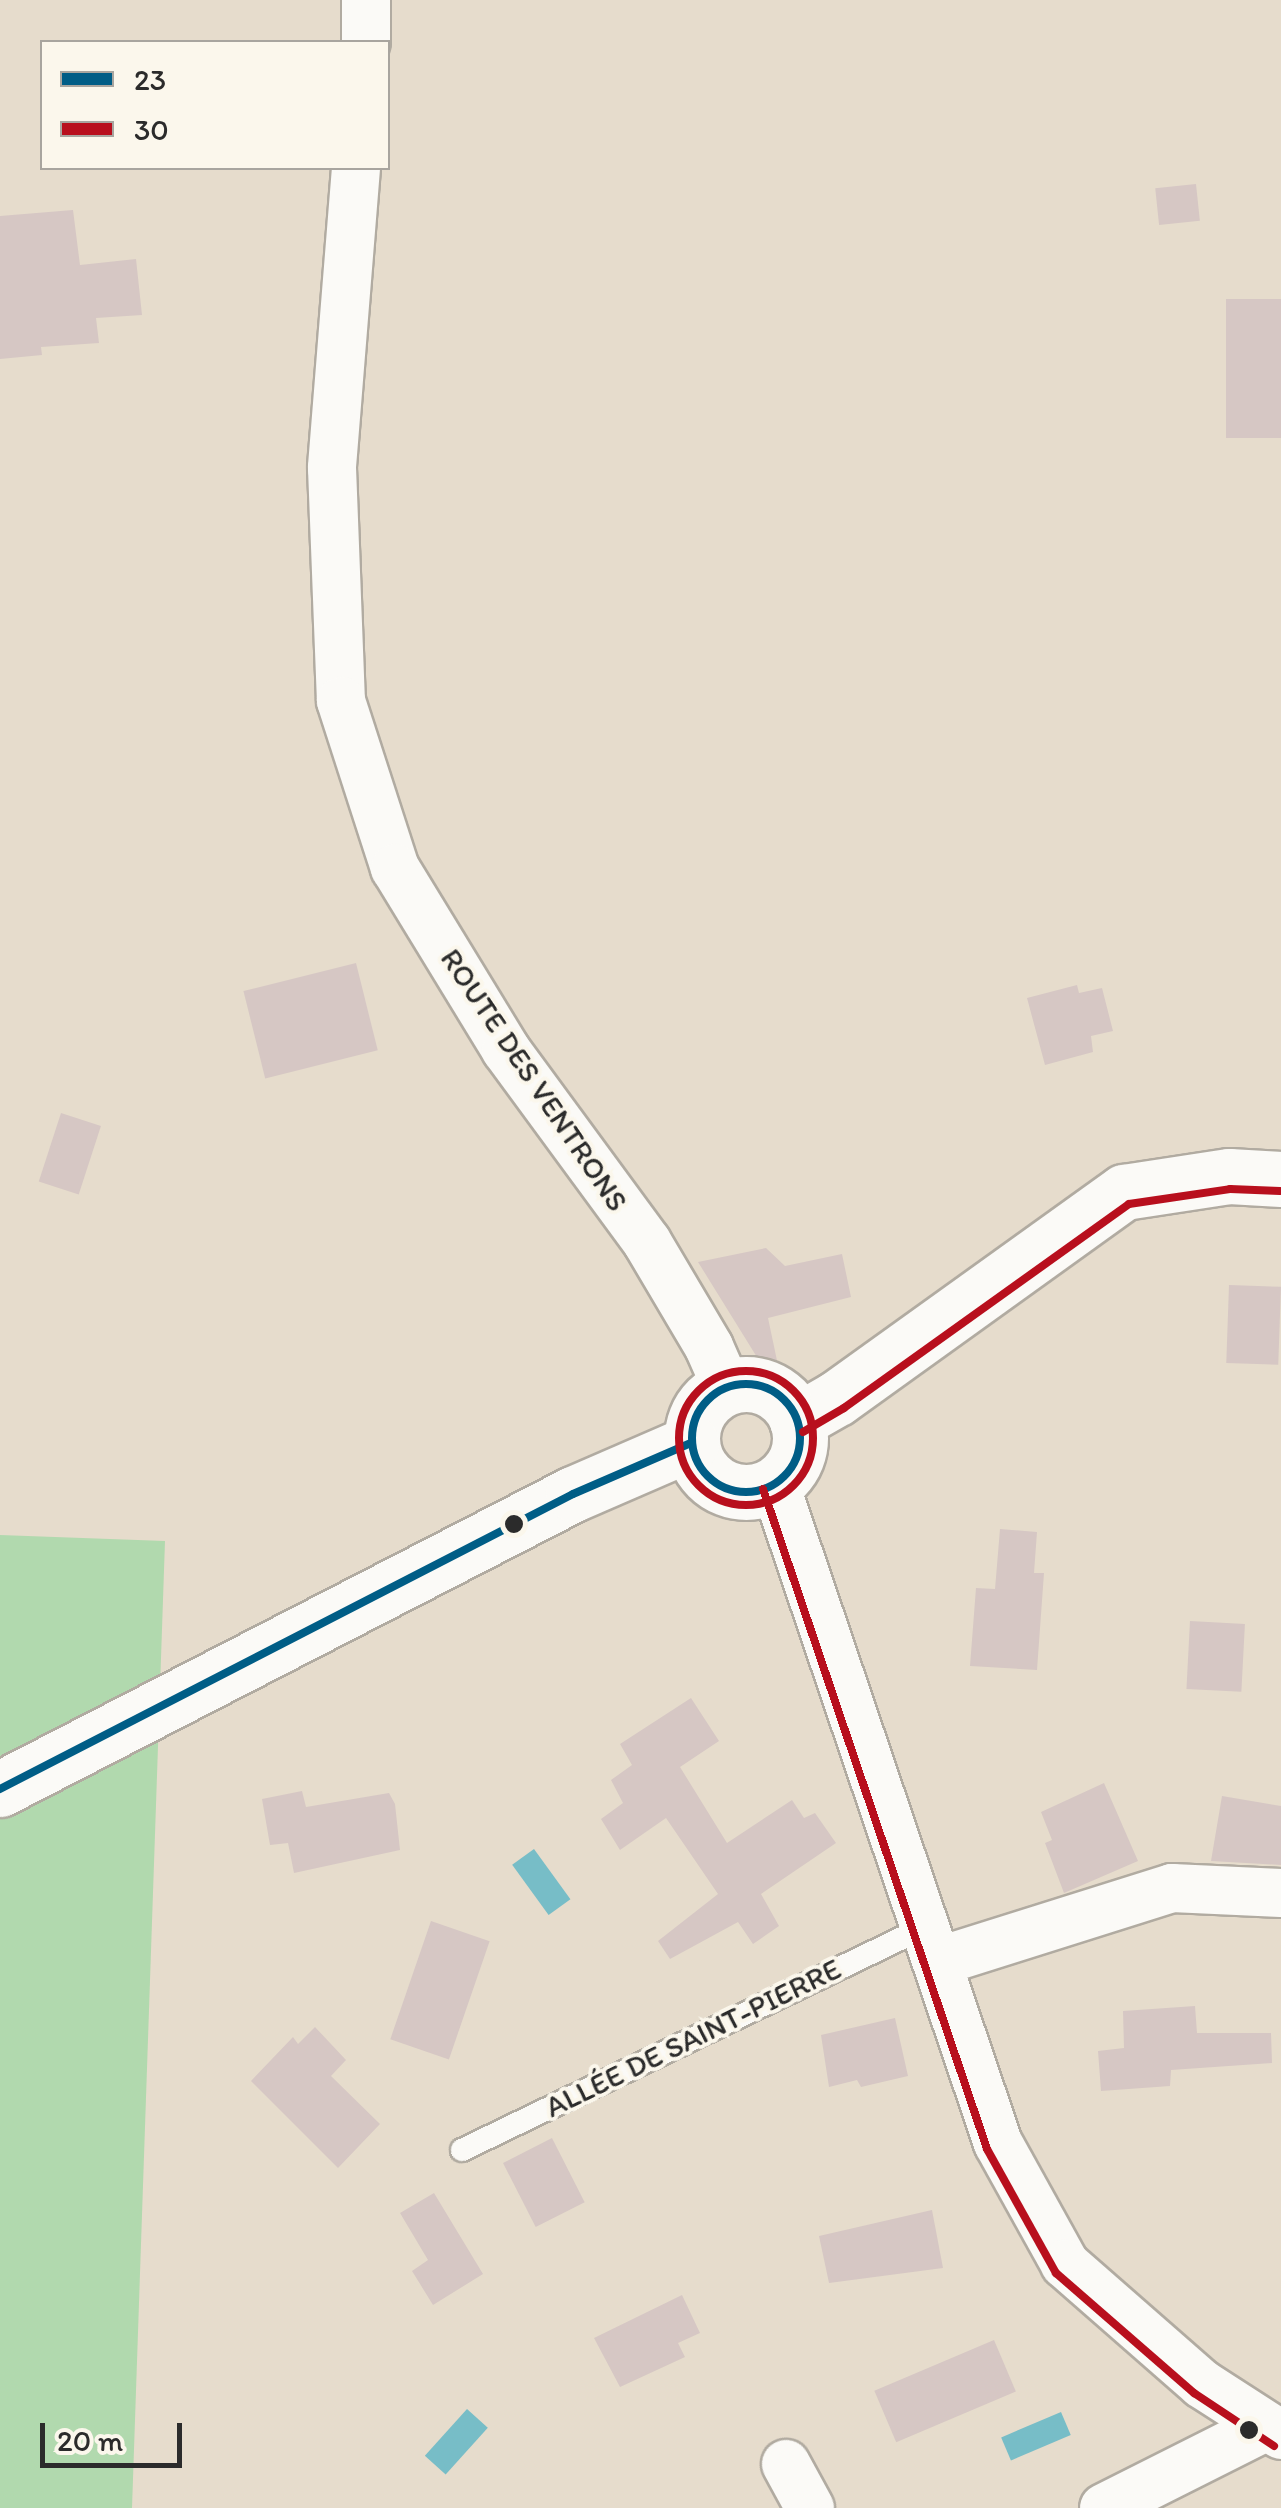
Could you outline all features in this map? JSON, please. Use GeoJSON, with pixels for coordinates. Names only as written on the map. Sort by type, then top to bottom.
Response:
{"type":"FeatureCollection","features":[{"type":"Feature","properties":{"kind":"street"},"geometry":{"type":"LineString","coordinates":[[366,0],[366,40]]}},
{"type":"Feature","properties":{"kind":"street","name":"ROUTE DES VENTRONS"},"geometry":{"type":"LineString","coordinates":[[356,170],[332,468],[341,702],[394,868],[506,1050],[646,1242],[708,1348],[726,1388]]}},
{"type":"Feature","properties":{"kind":"street"},"geometry":{"type":"LineString","coordinates":[[798,1421],[837,1398],[1124,1192],[1229,1176],[1281,1179]]}},
{"type":"Feature","properties":{"kind":"street"},"geometry":{"type":"LineString","coordinates":[[738,1384],[763,1386],[780,1395],[798,1421],[800,1448],[793,1468],[775,1485],[749,1494],[724,1489],[703,1473],[691,1443],[692,1424],[702,1404],[738,1384]]}},
{"type":"Feature","properties":{"kind":"street"},"geometry":{"type":"LineString","coordinates":[[2,1781],[574,1494],[691,1443]]}},
{"type":"Feature","properties":{"kind":"street"},"geometry":{"type":"LineString","coordinates":[[775,1485],[998,2143],[1065,2264],[1202,2384],[1274,2430]]}},
{"type":"Feature","properties":{"kind":"street"},"geometry":{"type":"LineString","coordinates":[[931,1944],[1172,1888],[1281,1893]]}},
{"type":"Feature","properties":{"kind":"street"},"geometry":{"type":"LineString","coordinates":[[1104,2508],[1274,2430]]}},
{"type":"Feature","properties":{"kind":"street"},"geometry":{"type":"LineString","coordinates":[[786,2464],[810,2508]]}},
{"type":"Feature","properties":{"kind":"lane","name":"ALLÉE DE SAINT-PIERRE"},"geometry":{"type":"LineString","coordinates":[[462,2150],[931,1944]]}},
{"type":"Feature","properties":{"kind":"green space"},"geometry":{"type":"Polygon","coordinates":[[[0,1535],[165,1541],[132,2508],[0,2508],[0,1535]]]}},
{"type":"Feature","properties":{"kind":"water"},"geometry":{"type":"Polygon","coordinates":[[[534,1849],[570,1899],[549,1915],[512,1865],[534,1849]]]}},
{"type":"Feature","properties":{"kind":"water"},"geometry":{"type":"Polygon","coordinates":[[[467,2409],[488,2428],[446,2475],[425,2456],[467,2409]]]}},
{"type":"Feature","properties":{"kind":"water"},"geometry":{"type":"Polygon","coordinates":[[[1061,2412],[1071,2435],[1011,2460],[1001,2437],[1061,2412]]]}},
{"type":"Feature","properties":{"kind":"building"},"geometry":{"type":"Polygon","coordinates":[[[1196,184],[1200,221],[1159,225],[1155,188],[1196,184]]]}},
{"type":"Feature","properties":{"kind":"building"},"geometry":{"type":"Polygon","coordinates":[[[73,210],[80,265],[136,259],[142,315],[96,318],[99,343],[41,347],[42,355],[0,359],[0,216],[73,210]]]}},
{"type":"Feature","properties":{"kind":"building"},"geometry":{"type":"Polygon","coordinates":[[[1226,299],[1281,299],[1281,438],[1226,438],[1226,299]]]}},
{"type":"Feature","properties":{"kind":"building"},"geometry":{"type":"Polygon","coordinates":[[[356,963],[378,1050],[265,1078],[243,991],[356,963]]]}},
{"type":"Feature","properties":{"kind":"building"},"geometry":{"type":"Polygon","coordinates":[[[1077,985],[1079,993],[1102,988],[1113,1031],[1091,1036],[1093,1052],[1045,1065],[1027,998],[1077,985]]]}},
{"type":"Feature","properties":{"kind":"building"},"geometry":{"type":"Polygon","coordinates":[[[61,1113],[101,1126],[79,1194],[39,1181],[61,1113]]]}},
{"type":"Feature","properties":{"kind":"building"},"geometry":{"type":"Polygon","coordinates":[[[766,1248],[785,1266],[842,1254],[851,1297],[768,1318],[783,1389],[778,1391],[698,1262],[766,1248]]]}},
{"type":"Feature","properties":{"kind":"building"},"geometry":{"type":"Polygon","coordinates":[[[1229,1285],[1281,1287],[1278,1365],[1226,1363],[1229,1285]]]}},
{"type":"Feature","properties":{"kind":"building"},"geometry":{"type":"Polygon","coordinates":[[[1000,1529],[1037,1532],[1034,1573],[1044,1573],[1037,1670],[970,1666],[976,1588],[995,1589],[1000,1529]]]}},
{"type":"Feature","properties":{"kind":"building"},"geometry":{"type":"Polygon","coordinates":[[[1190,1621],[1245,1624],[1241,1692],[1186,1689],[1190,1621]]]}},
{"type":"Feature","properties":{"kind":"building"},"geometry":{"type":"Polygon","coordinates":[[[691,1698],[719,1741],[680,1767],[727,1843],[792,1800],[804,1818],[815,1813],[836,1843],[761,1894],[779,1926],[753,1944],[738,1922],[670,1959],[658,1941],[718,1894],[666,1818],[620,1850],[601,1819],[623,1803],[611,1780],[632,1765],[620,1744],[691,1698]]]}},
{"type":"Feature","properties":{"kind":"building"},"geometry":{"type":"Polygon","coordinates":[[[1104,1783],[1138,1861],[1064,1893],[1045,1843],[1052,1840],[1041,1812],[1104,1783]]]}},
{"type":"Feature","properties":{"kind":"building"},"geometry":{"type":"Polygon","coordinates":[[[302,1791],[306,1807],[389,1793],[395,1804],[400,1850],[294,1873],[288,1843],[270,1845],[262,1799],[302,1791]]]}},
{"type":"Feature","properties":{"kind":"building"},"geometry":{"type":"Polygon","coordinates":[[[1222,1796],[1281,1806],[1281,1865],[1211,1861],[1222,1796]]]}},
{"type":"Feature","properties":{"kind":"building"},"geometry":{"type":"Polygon","coordinates":[[[431,1921],[490,1941],[449,2059],[390,2039],[431,1921]]]}},
{"type":"Feature","properties":{"kind":"building"},"geometry":{"type":"Polygon","coordinates":[[[1195,2006],[1197,2033],[1271,2033],[1272,2063],[1171,2070],[1170,2086],[1101,2091],[1098,2051],[1124,2048],[1123,2011],[1195,2006]]]}},
{"type":"Feature","properties":{"kind":"building"},"geometry":{"type":"Polygon","coordinates":[[[895,2018],[908,2076],[861,2087],[857,2080],[829,2087],[821,2035],[895,2018]]]}},
{"type":"Feature","properties":{"kind":"building"},"geometry":{"type":"Polygon","coordinates":[[[315,2027],[346,2060],[331,2076],[380,2124],[338,2168],[251,2081],[293,2037],[298,2044],[315,2027]]]}},
{"type":"Feature","properties":{"kind":"building"},"geometry":{"type":"Polygon","coordinates":[[[552,2138],[585,2202],[536,2227],[503,2163],[552,2138]]]}},
{"type":"Feature","properties":{"kind":"building"},"geometry":{"type":"Polygon","coordinates":[[[434,2193],[483,2274],[433,2305],[412,2271],[428,2260],[400,2213],[434,2193]]]}},
{"type":"Feature","properties":{"kind":"building"},"geometry":{"type":"Polygon","coordinates":[[[932,2210],[943,2268],[829,2283],[819,2236],[932,2210]]]}},
{"type":"Feature","properties":{"kind":"building"},"geometry":{"type":"Polygon","coordinates":[[[682,2295],[700,2333],[678,2343],[685,2357],[620,2387],[594,2338],[682,2295]]]}},
{"type":"Feature","properties":{"kind":"building"},"geometry":{"type":"Polygon","coordinates":[[[994,2340],[1016,2392],[896,2442],[874,2391],[994,2340]]]}},
{"type":"Feature","properties":{"kind":"transit line","name":"30"},"geometry":{"type":"LineString","coordinates":[[803,1432],[844,1408],[1129,1204],[1230,1189],[1280,1191]]}},
{"type":"Feature","properties":{"kind":"transit line","name":"30"},"geometry":{"type":"LineString","coordinates":[[746,1371],[772,1376],[793,1391],[808,1412],[813,1438],[808,1464],[793,1485],[772,1500],[746,1505],[720,1500],[699,1485],[684,1464],[679,1438],[684,1412],[699,1391],[720,1376],[746,1371]]}},
{"type":"Feature","properties":{"kind":"transit line","name":"23"},"geometry":{"type":"LineString","coordinates":[[746,1384],[767,1388],[784,1400],[796,1417],[800,1438],[796,1459],[784,1476],[767,1488],[746,1492],[725,1488],[708,1476],[696,1459],[692,1438],[696,1417],[708,1400],[725,1388],[746,1384]]}},
{"type":"Feature","properties":{"kind":"transit line","name":"23"},"geometry":{"type":"LineString","coordinates":[[0,1789],[573,1494],[691,1443]]}},
{"type":"Feature","properties":{"kind":"transit line","name":"30"},"geometry":{"type":"LineString","coordinates":[[763,1489],[987,2149],[1056,2273],[1194,2393],[1274,2446]]}}]}
